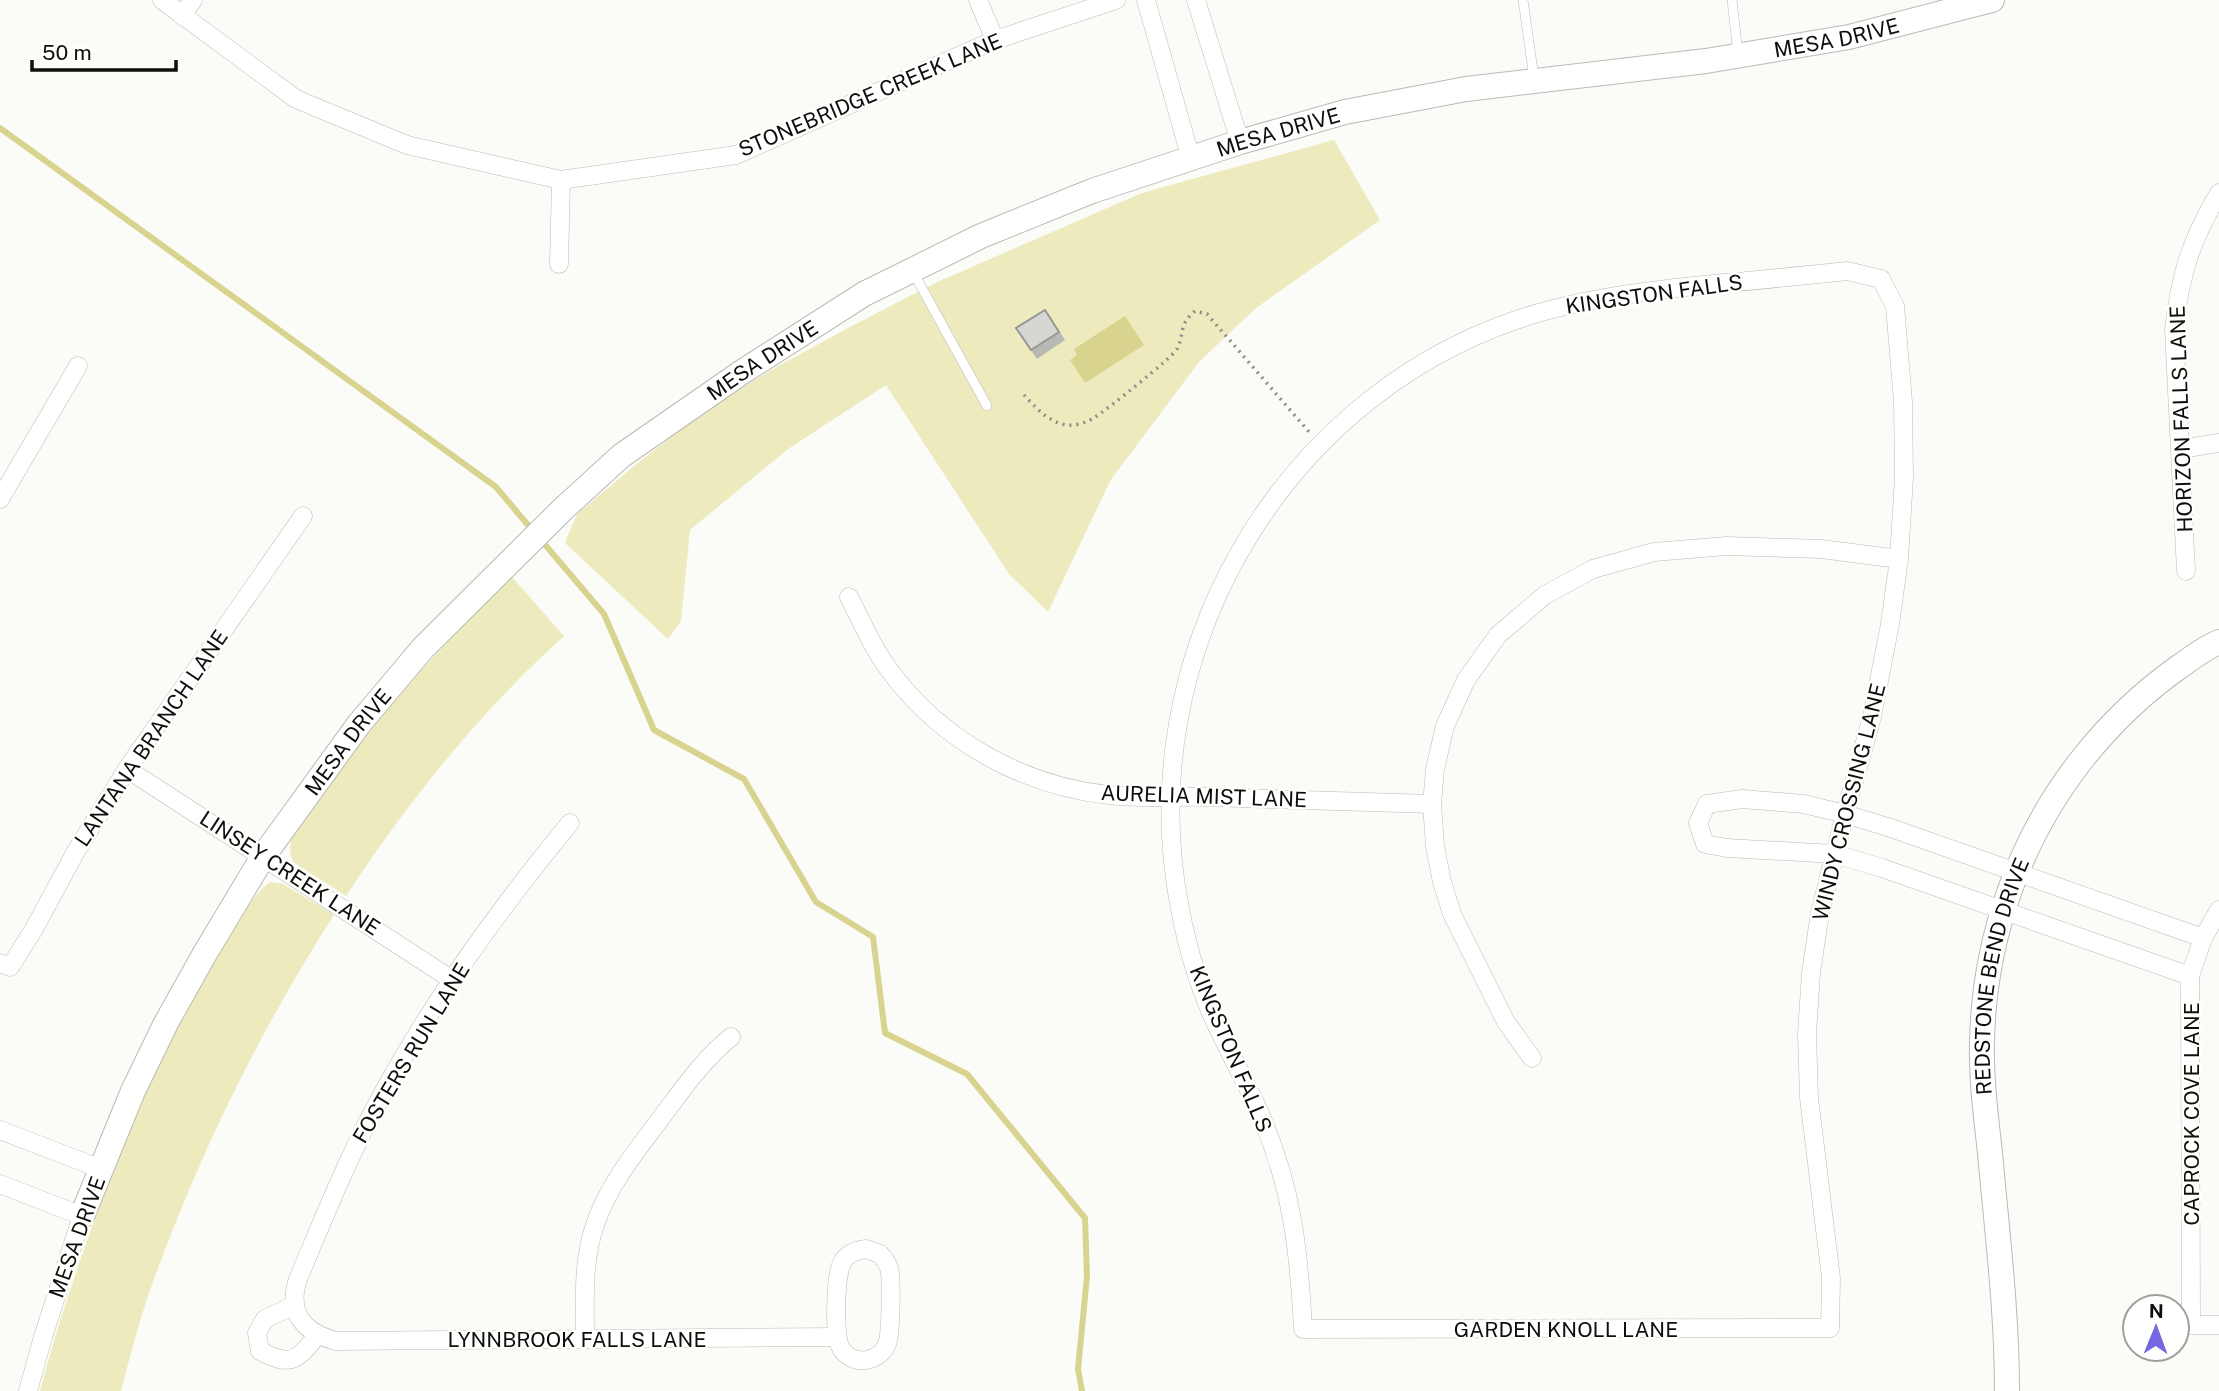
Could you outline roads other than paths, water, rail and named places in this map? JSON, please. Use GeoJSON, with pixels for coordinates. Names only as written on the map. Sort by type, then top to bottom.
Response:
{"type":"FeatureCollection","features":[{"type":"Feature","properties":{"kind":"street","name":"STONEBRIDGE CREEK LANE"},"geometry":{"type":"LineString","coordinates":[[162,0],[296,99],[407,145],[561,180],[736,155],[995,40],[1116,0]]}},
{"type":"Feature","properties":{"kind":"street"},"geometry":{"type":"LineString","coordinates":[[182,16],[193,0]]}},
{"type":"Feature","properties":{"kind":"street"},"geometry":{"type":"LineString","coordinates":[[978,0],[995,40]]}},
{"type":"Feature","properties":{"kind":"street"},"geometry":{"type":"LineString","coordinates":[[1146,0],[1191,159]]}},
{"type":"Feature","properties":{"kind":"street"},"geometry":{"type":"LineString","coordinates":[[1196,0],[1240,142]]}},
{"type":"Feature","properties":{"kind":"street","name":"MESA DRIVE"},"geometry":{"type":"LineString","coordinates":[[28,1391],[82,1216],[133,1091],[166,1023],[264,855],[359,724],[423,648],[563,509],[621,456],[742,372],[864,294],[981,236],[1092,191],[1240,142],[1345,112],[1466,89],[1738,55],[1849,37],[1992,0]]}},
{"type":"Feature","properties":{"kind":"street"},"geometry":{"type":"LineString","coordinates":[[559,264],[561,180]]}},
{"type":"Feature","properties":{"kind":"street","name":"HORIZON FALLS LANE"},"geometry":{"type":"LineString","coordinates":[[2186,571],[2174,329],[2178,292],[2188,253],[2219,193]]}},
{"type":"Feature","properties":{"kind":"street","name":"KINGSTON FALLS"},"geometry":{"type":"LineString","coordinates":[[1303,1329],[1299,1259],[1288,1191],[1264,1121],[1218,1028],[1196,975],[1180,910],[1171,849],[1171,796],[1185,685],[1202,630],[1249,535],[1281,488],[1319,444],[1408,373],[1461,342],[1514,320],[1570,303],[1633,292],[1847,271],[1881,279]]}},
{"type":"Feature","properties":{"kind":"street","name":"WINDY CROSSING LANE"},"geometry":{"type":"LineString","coordinates":[[1830,1328],[1831,1278],[1809,1098],[1807,1034],[1811,973],[1820,913],[1872,717],[1899,559],[1904,477],[1903,402],[1895,306],[1881,279]]}},
{"type":"Feature","properties":{"kind":"street"},"geometry":{"type":"LineString","coordinates":[[0,499],[78,366]]}},
{"type":"Feature","properties":{"kind":"street"},"geometry":{"type":"LineString","coordinates":[[2181,449],[2219,443]]}},
{"type":"Feature","properties":{"kind":"street","name":"LANTANA BRANCH LANE"},"geometry":{"type":"LineString","coordinates":[[5,965],[34,929],[75,853],[127,769],[303,516]]}},
{"type":"Feature","properties":{"kind":"street"},"geometry":{"type":"LineString","coordinates":[[1532,1058],[1506,1022],[1452,914],[1435,846],[1432,804],[1445,726],[1466,680],[1498,635],[1545,595],[1594,569],[1654,552],[1727,546],[1821,549],[1899,559]]}},
{"type":"Feature","properties":{"kind":"street","name":"AURELIA MIST LANE"},"geometry":{"type":"LineString","coordinates":[[849,597],[889,670],[912,698],[941,726],[976,751],[1010,769],[1055,785],[1110,795],[1432,804]]}},
{"type":"Feature","properties":{"kind":"street","name":"REDSTONE BEND DRIVE"},"geometry":{"type":"LineString","coordinates":[[2007,1391],[2003,1297],[1984,1092],[1982,1042],[1986,986],[2002,910],[2015,872],[2031,839],[2066,779],[2103,732],[2149,688],[2219,642]]}},
{"type":"Feature","properties":{"kind":"street","name":"LINSEY CREEK LANE"},"geometry":{"type":"LineString","coordinates":[[127,769],[264,855],[451,979]]}},
{"type":"Feature","properties":{"kind":"street"},"geometry":{"type":"LineString","coordinates":[[2190,976],[1835,854],[1727,848],[1705,844],[1698,823],[1707,804],[1742,799],[1804,804],[1891,828],[2203,938]]}},
{"type":"Feature","properties":{"kind":"street","name":"FOSTERS RUN LANE"},"geometry":{"type":"LineString","coordinates":[[293,1306],[293,1293],[298,1279],[352,1153],[378,1101],[451,979],[516,890],[570,823]]}},
{"type":"Feature","properties":{"kind":"street","name":"CAPROCK COVE LANE"},"geometry":{"type":"LineString","coordinates":[[2219,909],[2203,938],[2190,976],[2191,1325],[2219,1325]]}},
{"type":"Feature","properties":{"kind":"street"},"geometry":{"type":"LineString","coordinates":[[586,1339],[587,1261],[604,1203],[625,1167],[702,1063],[731,1037]]}},
{"type":"Feature","properties":{"kind":"street"},"geometry":{"type":"LineString","coordinates":[[0,1130],[101,1169]]}},
{"type":"Feature","properties":{"kind":"street"},"geometry":{"type":"LineString","coordinates":[[0,1184],[82,1216]]}},
{"type":"Feature","properties":{"kind":"street"},"geometry":{"type":"LineString","coordinates":[[859,1250],[874,1251],[884,1258],[889,1270],[887,1345],[877,1356],[861,1360],[846,1355],[837,1337],[841,1263],[851,1253],[859,1250]]}},
{"type":"Feature","properties":{"kind":"street"},"geometry":{"type":"LineString","coordinates":[[293,1306],[302,1322],[317,1336],[300,1357],[280,1361],[260,1351],[257,1333],[265,1320],[293,1306]]}},
{"type":"Feature","properties":{"kind":"street","name":"GARDEN KNOLL LANE"},"geometry":{"type":"LineString","coordinates":[[1303,1329],[1830,1328]]}},
{"type":"Feature","properties":{"kind":"street","name":"LYNNBROOK FALLS LANE"},"geometry":{"type":"LineString","coordinates":[[317,1336],[336,1341],[837,1337]]}},
{"type":"Feature","properties":{"kind":"lane"},"geometry":{"type":"LineString","coordinates":[[1523,0],[1534,80]]}},
{"type":"Feature","properties":{"kind":"lane"},"geometry":{"type":"LineString","coordinates":[[1732,0],[1738,55]]}},
{"type":"Feature","properties":{"kind":"lane"},"geometry":{"type":"LineString","coordinates":[[912,270],[987,406]]}},
{"type":"Feature","properties":{"kind":"waterway"},"geometry":{"type":"LineString","coordinates":[[0,128],[496,487],[533,531]]}},
{"type":"Feature","properties":{"kind":"waterway"},"geometry":{"type":"LineString","coordinates":[[541,540],[604,614],[654,730],[744,779],[816,902],[873,937],[885,1033],[967,1074],[1085,1218],[1087,1276],[1078,1369],[1082,1391]]}}]}
